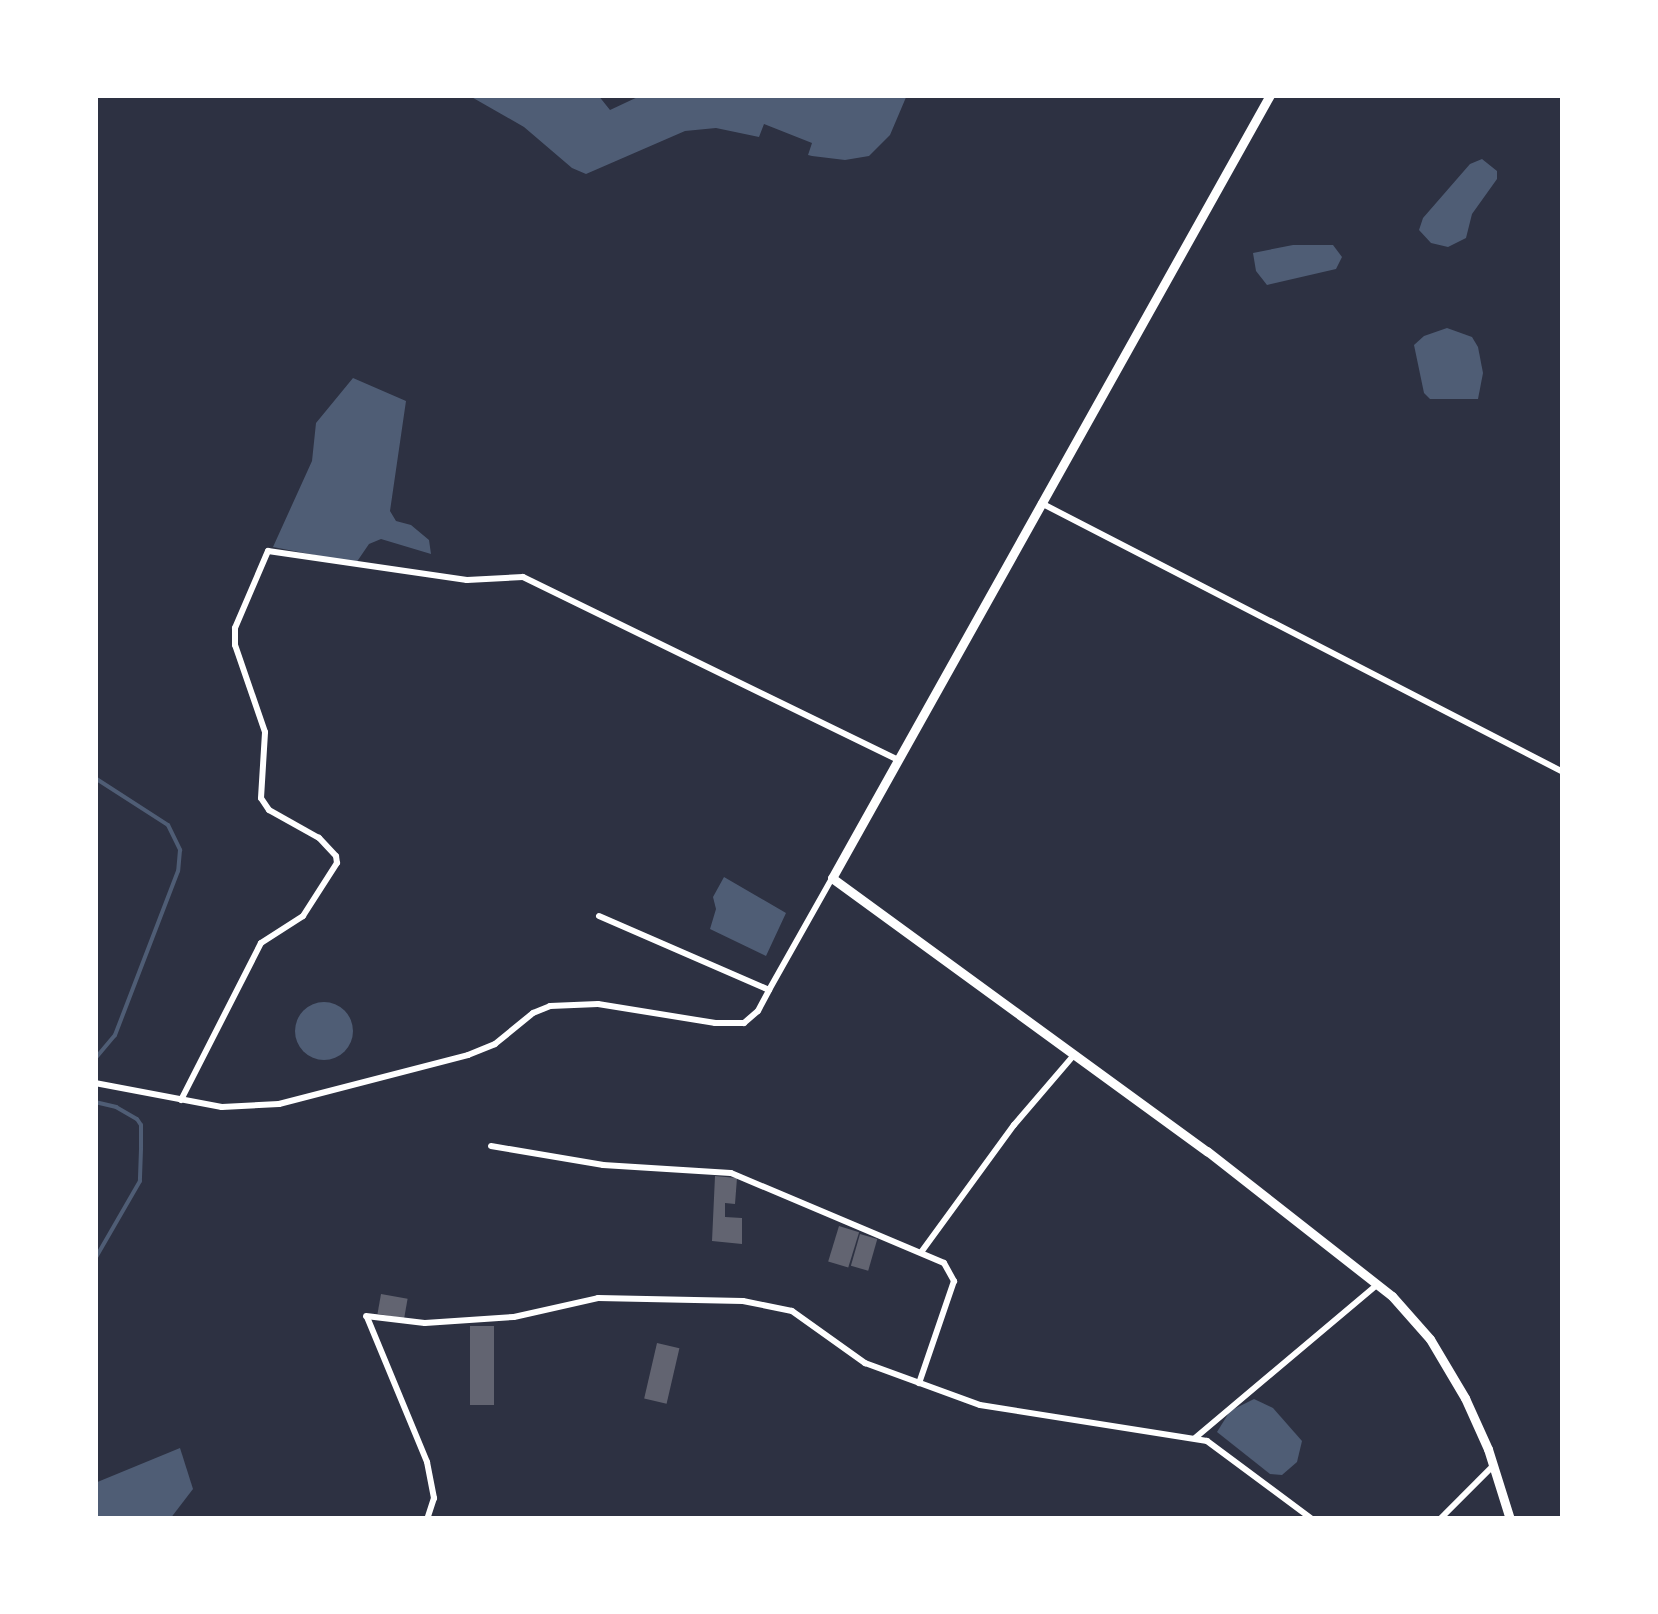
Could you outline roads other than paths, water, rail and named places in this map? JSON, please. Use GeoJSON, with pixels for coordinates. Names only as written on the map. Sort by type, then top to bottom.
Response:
{"type":"FeatureCollection","features":[{"type":"Feature","properties":{"kind":"main road"},"geometry":{"type":"LineString","coordinates":[[1270,95],[832,878],[1074,1054],[1378,1284],[1418,1323],[1442,1356],[1494,1465],[1510,1519]]}},
{"type":"Feature","properties":{"kind":"street"},"geometry":{"type":"LineString","coordinates":[[1041,503],[1563,772]]}},
{"type":"Feature","properties":{"kind":"street"},"geometry":{"type":"LineString","coordinates":[[181,1100],[261,943],[303,916],[337,863],[336,856],[319,838],[269,810],[261,798],[265,732],[235,646],[235,628],[268,551],[467,580],[523,577],[898,760]]}},
{"type":"Feature","properties":{"kind":"street"},"geometry":{"type":"LineString","coordinates":[[95,1082],[232,1108],[280,1104],[468,1056],[495,1044],[533,1013],[569,1003],[716,1024],[744,1023],[758,1010],[832,878]]}},
{"type":"Feature","properties":{"kind":"street"},"geometry":{"type":"LineString","coordinates":[[600,916],[768,990]]}},
{"type":"Feature","properties":{"kind":"street"},"geometry":{"type":"LineString","coordinates":[[922,1252],[1014,1125],[1074,1054]]}},
{"type":"Feature","properties":{"kind":"street"},"geometry":{"type":"LineString","coordinates":[[491,1146],[603,1165],[731,1173],[944,1263],[954,1281],[919,1383]]}},
{"type":"Feature","properties":{"kind":"street"},"geometry":{"type":"LineString","coordinates":[[1194,1439],[1378,1284]]}},
{"type":"Feature","properties":{"kind":"street"},"geometry":{"type":"LineString","coordinates":[[427,1519],[434,1498],[428,1462],[366,1316],[425,1323],[514,1317],[598,1298],[743,1302],[792,1311],[865,1363],[980,1404],[1194,1439],[1230,1454],[1312,1519]]}},
{"type":"Feature","properties":{"kind":"street"},"geometry":{"type":"LineString","coordinates":[[1440,1519],[1494,1465]]}},
{"type":"Feature","properties":{"kind":"water"},"geometry":{"type":"Polygon","coordinates":[[[468,95],[598,95],[610,110],[642,95],[907,95],[890,135],[869,156],[845,160],[808,155],[812,143],[764,124],[759,137],[716,128],[685,131],[586,174],[572,168],[524,127],[468,95]]]}},
{"type":"Feature","properties":{"kind":"water"},"geometry":{"type":"Polygon","coordinates":[[[1482,159],[1497,171],[1497,179],[1472,214],[1466,238],[1448,247],[1431,243],[1419,230],[1423,218],[1470,164],[1482,159]]]}},
{"type":"Feature","properties":{"kind":"water"},"geometry":{"type":"Polygon","coordinates":[[[1293,245],[1333,245],[1342,257],[1336,269],[1267,285],[1256,271],[1253,253],[1293,245]]]}},
{"type":"Feature","properties":{"kind":"water"},"geometry":{"type":"Polygon","coordinates":[[[1447,328],[1472,337],[1478,347],[1483,373],[1478,399],[1430,399],[1424,393],[1414,345],[1424,336],[1447,328]]]}},
{"type":"Feature","properties":{"kind":"water"},"geometry":{"type":"Polygon","coordinates":[[[353,378],[406,401],[390,511],[396,521],[411,525],[429,540],[431,554],[381,539],[369,544],[356,563],[273,547],[312,461],[316,423],[353,378]]]}},
{"type":"Feature","properties":{"kind":"water"},"geometry":{"type":"Polygon","coordinates":[[[724,877],[786,913],[766,956],[710,929],[716,909],[713,897],[724,877]]]}},
{"type":"Feature","properties":{"kind":"water"},"geometry":{"type":"Polygon","coordinates":[[[324,1002],[345,1010],[353,1031],[345,1052],[324,1060],[303,1052],[295,1031],[303,1010],[324,1002]]]}},
{"type":"Feature","properties":{"kind":"water"},"geometry":{"type":"Polygon","coordinates":[[[1254,1399],[1273,1408],[1302,1441],[1297,1462],[1282,1475],[1270,1474],[1217,1432],[1230,1411],[1254,1399]]]}},
{"type":"Feature","properties":{"kind":"water"},"geometry":{"type":"Polygon","coordinates":[[[180,1448],[193,1489],[170,1519],[95,1519],[95,1483],[180,1448]]]}},
{"type":"Feature","properties":{"kind":"waterway"},"geometry":{"type":"LineString","coordinates":[[95,778],[168,825],[180,850],[178,871],[115,1035],[95,1059]]}},
{"type":"Feature","properties":{"kind":"waterway"},"geometry":{"type":"LineString","coordinates":[[95,1102],[116,1107],[141,1125],[140,1181],[95,1259]]}}]}
